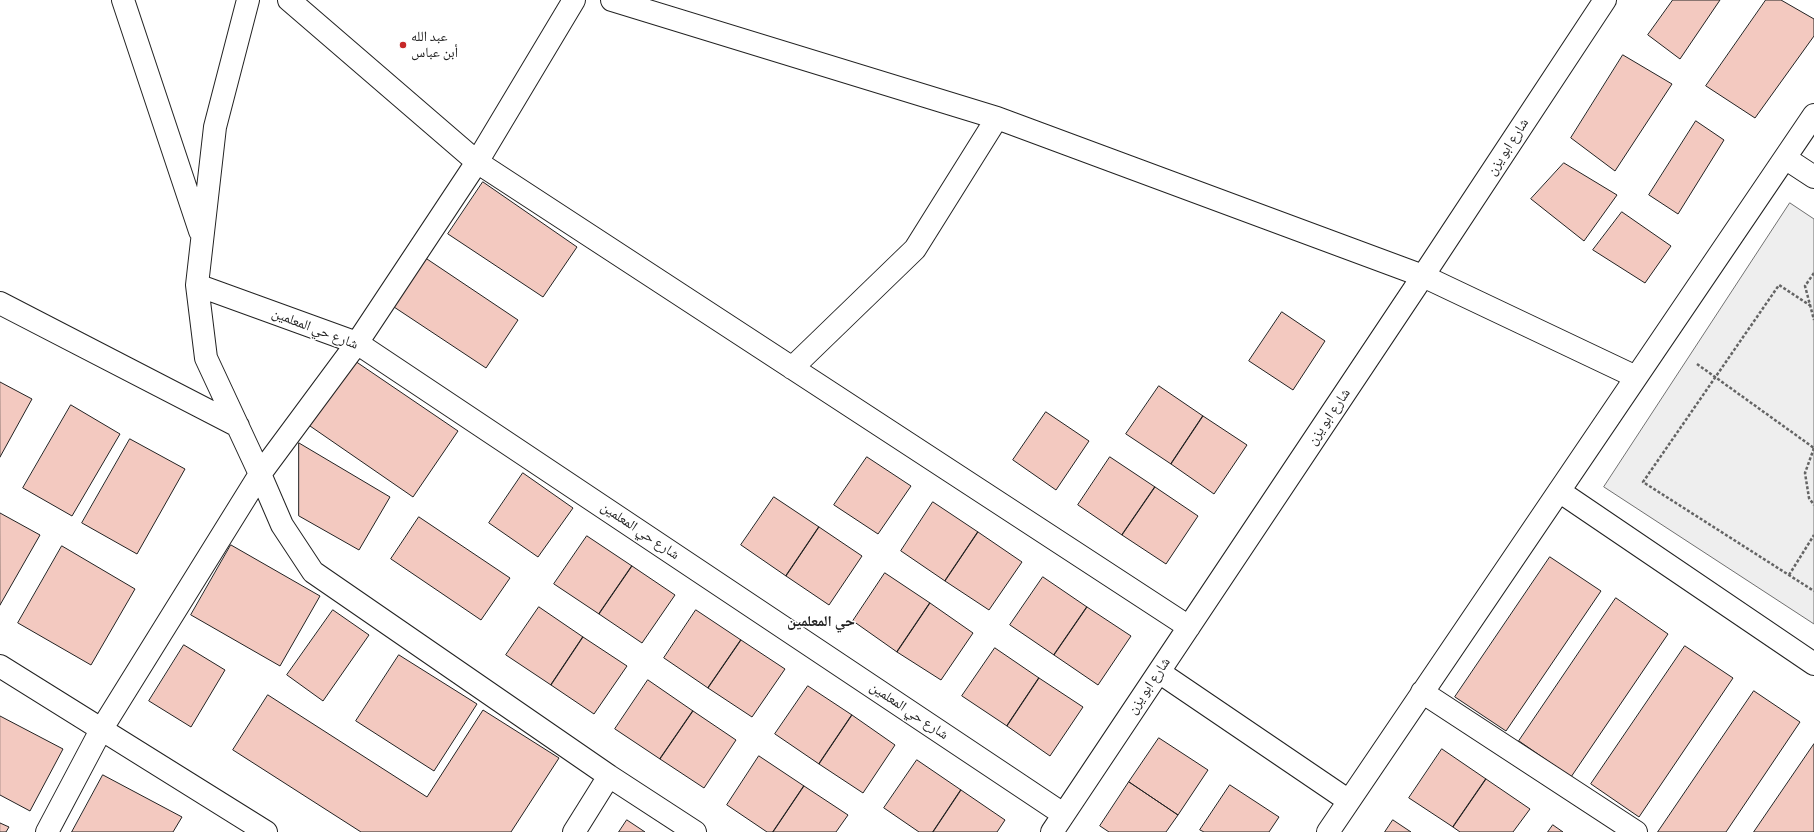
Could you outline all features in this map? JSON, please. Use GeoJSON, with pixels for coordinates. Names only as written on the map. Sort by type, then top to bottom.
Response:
{"type":"FeatureCollection","features":[{"type":"Feature","properties":{"kind":"street"},"geometry":{"type":"LineString","coordinates":[[122,0],[202,237]]}},
{"type":"Feature","properties":{"kind":"street"},"geometry":{"type":"LineString","coordinates":[[248,0],[215,127],[197,285],[206,358],[282,525],[313,572],[609,776],[695,832]]}},
{"type":"Feature","properties":{"kind":"street"},"geometry":{"type":"LineString","coordinates":[[289,0],[477,162],[1189,627]]}},
{"type":"Feature","properties":{"kind":"street"},"geometry":{"type":"LineString","coordinates":[[48,832],[101,730],[260,474],[357,343],[477,162],[574,0]]}},
{"type":"Feature","properties":{"kind":"street"},"geometry":{"type":"LineString","coordinates":[[612,0],[997,118],[1423,276],[1636,377]]}},
{"type":"Feature","properties":{"kind":"street","name":"شارع ابو يزن"},"geometry":{"type":"LineString","coordinates":[[1052,832],[1423,276],[1605,0]]}},
{"type":"Feature","properties":{"kind":"street"},"geometry":{"type":"LineString","coordinates":[[1328,832],[1814,115]]}},
{"type":"Feature","properties":{"kind":"street"},"geometry":{"type":"LineString","coordinates":[[792,368],[915,248],[997,118]]}},
{"type":"Feature","properties":{"kind":"street"},"geometry":{"type":"LineString","coordinates":[[1785,158],[1814,177]]}},
{"type":"Feature","properties":{"kind":"street","name":"شارع حي المعلمين"},"geometry":{"type":"LineString","coordinates":[[197,285],[357,343],[1064,814]]}},
{"type":"Feature","properties":{"kind":"street"},"geometry":{"type":"LineString","coordinates":[[0,303],[238,426]]}},
{"type":"Feature","properties":{"kind":"street"},"geometry":{"type":"LineString","coordinates":[[1559,491],[1814,664]]}},
{"type":"Feature","properties":{"kind":"street"},"geometry":{"type":"LineString","coordinates":[[0,666],[266,832]]}},
{"type":"Feature","properties":{"kind":"street"},"geometry":{"type":"LineString","coordinates":[[1159,672],[1349,801]]}},
{"type":"Feature","properties":{"kind":"street"},"geometry":{"type":"LineString","coordinates":[[1422,692],[1636,832]]}},
{"type":"Feature","properties":{"kind":"street"},"geometry":{"type":"LineString","coordinates":[[574,832],[609,776]]}},
{"type":"Feature","properties":{"kind":"path"},"geometry":{"type":"LineString","coordinates":[[1814,273],[1805,286],[1814,320]]}},
{"type":"Feature","properties":{"kind":"path"},"geometry":{"type":"LineString","coordinates":[[1810,306],[1779,285],[1643,482],[1814,591]]}},
{"type":"Feature","properties":{"kind":"path"},"geometry":{"type":"LineString","coordinates":[[1697,364],[1814,448],[1805,473],[1809,498],[1814,505]]}},
{"type":"Feature","properties":{"kind":"path"},"geometry":{"type":"LineString","coordinates":[[1789,575],[1814,536]]}},
{"type":"Feature","properties":{"kind":"shaded area"},"geometry":{"type":"Polygon","coordinates":[[[1790,203],[1814,219],[1814,624],[1604,487],[1790,203]]]}},
{"type":"Feature","properties":{"kind":"building"},"geometry":{"type":"Polygon","coordinates":[[[1673,0],[1720,0],[1680,59],[1648,35],[1673,0]]]}},
{"type":"Feature","properties":{"kind":"building"},"geometry":{"type":"Polygon","coordinates":[[[1766,0],[1781,0],[1814,19],[1814,36],[1755,118],[1706,86],[1766,0]]]}},
{"type":"Feature","properties":{"kind":"building"},"geometry":{"type":"Polygon","coordinates":[[[1623,55],[1672,84],[1615,171],[1571,138],[1623,55]]]}},
{"type":"Feature","properties":{"kind":"building"},"geometry":{"type":"Polygon","coordinates":[[[1696,121],[1724,140],[1678,214],[1649,195],[1696,121]]]}},
{"type":"Feature","properties":{"kind":"building"},"geometry":{"type":"Polygon","coordinates":[[[1564,163],[1617,195],[1584,241],[1531,199],[1564,163]]]}},
{"type":"Feature","properties":{"kind":"building"},"geometry":{"type":"Polygon","coordinates":[[[483,182],[577,247],[543,297],[448,234],[483,182]]]}},
{"type":"Feature","properties":{"kind":"building"},"geometry":{"type":"Polygon","coordinates":[[[1622,212],[1671,246],[1645,283],[1593,250],[1622,212]]]}},
{"type":"Feature","properties":{"kind":"building"},"geometry":{"type":"Polygon","coordinates":[[[424,257],[518,320],[486,368],[391,305],[424,257]]]}},
{"type":"Feature","properties":{"kind":"building"},"geometry":{"type":"Polygon","coordinates":[[[1282,312],[1325,341],[1293,390],[1249,361],[1282,312]]]}},
{"type":"Feature","properties":{"kind":"building"},"geometry":{"type":"Polygon","coordinates":[[[355,361],[458,431],[413,497],[310,426],[355,361]]]}},
{"type":"Feature","properties":{"kind":"building"},"geometry":{"type":"Polygon","coordinates":[[[0,382],[32,399],[0,457],[0,382]]]}},
{"type":"Feature","properties":{"kind":"building"},"geometry":{"type":"Polygon","coordinates":[[[1159,386],[1203,416],[1171,464],[1126,434],[1159,386]]]}},
{"type":"Feature","properties":{"kind":"building"},"geometry":{"type":"Polygon","coordinates":[[[71,405],[120,434],[72,516],[23,488],[71,405]]]}},
{"type":"Feature","properties":{"kind":"building"},"geometry":{"type":"Polygon","coordinates":[[[1046,412],[1089,441],[1056,490],[1013,460],[1046,412]]]}},
{"type":"Feature","properties":{"kind":"building"},"geometry":{"type":"Polygon","coordinates":[[[1203,416],[1247,445],[1214,494],[1171,464],[1203,416]]]}},
{"type":"Feature","properties":{"kind":"building"},"geometry":{"type":"Polygon","coordinates":[[[130,439],[185,469],[137,554],[82,523],[130,439]]]}},
{"type":"Feature","properties":{"kind":"building"},"geometry":{"type":"Polygon","coordinates":[[[299,443],[390,497],[359,550],[299,516],[299,443]]]}},
{"type":"Feature","properties":{"kind":"building"},"geometry":{"type":"Polygon","coordinates":[[[867,457],[911,486],[878,534],[834,505],[867,457]]]}},
{"type":"Feature","properties":{"kind":"building"},"geometry":{"type":"Polygon","coordinates":[[[1110,457],[1155,487],[1122,535],[1078,505],[1110,457]]]}},
{"type":"Feature","properties":{"kind":"building"},"geometry":{"type":"Polygon","coordinates":[[[523,473],[573,508],[538,557],[489,523],[523,473]]]}},
{"type":"Feature","properties":{"kind":"building"},"geometry":{"type":"Polygon","coordinates":[[[1155,487],[1198,516],[1166,564],[1122,535],[1155,487]]]}},
{"type":"Feature","properties":{"kind":"building"},"geometry":{"type":"Polygon","coordinates":[[[774,497],[819,527],[786,576],[741,545],[774,497]]]}},
{"type":"Feature","properties":{"kind":"building"},"geometry":{"type":"Polygon","coordinates":[[[933,502],[978,532],[945,581],[901,551],[933,502]]]}},
{"type":"Feature","properties":{"kind":"building"},"geometry":{"type":"Polygon","coordinates":[[[0,513],[40,535],[0,605],[0,513]]]}},
{"type":"Feature","properties":{"kind":"building"},"geometry":{"type":"Polygon","coordinates":[[[419,517],[510,578],[481,620],[391,559],[419,517]]]}},
{"type":"Feature","properties":{"kind":"building"},"geometry":{"type":"Polygon","coordinates":[[[819,527],[862,556],[829,605],[786,576],[819,527]]]}},
{"type":"Feature","properties":{"kind":"building"},"geometry":{"type":"Polygon","coordinates":[[[978,532],[1022,562],[989,610],[945,581],[978,532]]]}},
{"type":"Feature","properties":{"kind":"building"},"geometry":{"type":"Polygon","coordinates":[[[587,536],[632,566],[599,614],[554,584],[587,536]]]}},
{"type":"Feature","properties":{"kind":"building"},"geometry":{"type":"Polygon","coordinates":[[[231,545],[320,596],[280,666],[191,615],[231,545]]]}},
{"type":"Feature","properties":{"kind":"building"},"geometry":{"type":"Polygon","coordinates":[[[62,546],[135,589],[91,665],[18,623],[62,546]]]}},
{"type":"Feature","properties":{"kind":"building"},"geometry":{"type":"Polygon","coordinates":[[[1550,557],[1601,591],[1506,731],[1455,697],[1550,557]]]}},
{"type":"Feature","properties":{"kind":"building"},"geometry":{"type":"Polygon","coordinates":[[[632,566],[675,595],[642,643],[599,614],[632,566]]]}},
{"type":"Feature","properties":{"kind":"building"},"geometry":{"type":"Polygon","coordinates":[[[885,573],[930,603],[897,652],[853,621],[885,573]]]}},
{"type":"Feature","properties":{"kind":"building"},"geometry":{"type":"Polygon","coordinates":[[[1043,577],[1087,607],[1054,655],[1010,625],[1043,577]]]}},
{"type":"Feature","properties":{"kind":"building"},"geometry":{"type":"Polygon","coordinates":[[[1616,598],[1668,634],[1571,777],[1519,741],[1616,598]]]}},
{"type":"Feature","properties":{"kind":"building"},"geometry":{"type":"Polygon","coordinates":[[[930,603],[973,633],[941,680],[897,652],[930,603]]]}},
{"type":"Feature","properties":{"kind":"building"},"geometry":{"type":"Polygon","coordinates":[[[539,607],[583,637],[551,685],[506,655],[539,607]]]}},
{"type":"Feature","properties":{"kind":"building"},"geometry":{"type":"Polygon","coordinates":[[[1087,607],[1131,636],[1098,685],[1054,655],[1087,607]]]}},
{"type":"Feature","properties":{"kind":"building"},"geometry":{"type":"Polygon","coordinates":[[[333,610],[369,635],[323,701],[287,675],[333,610]]]}},
{"type":"Feature","properties":{"kind":"building"},"geometry":{"type":"Polygon","coordinates":[[[696,610],[741,640],[708,688],[664,658],[696,610]]]}},
{"type":"Feature","properties":{"kind":"building"},"geometry":{"type":"Polygon","coordinates":[[[583,637],[627,666],[594,714],[551,685],[583,637]]]}},
{"type":"Feature","properties":{"kind":"building"},"geometry":{"type":"Polygon","coordinates":[[[741,640],[785,669],[752,717],[708,688],[741,640]]]}},
{"type":"Feature","properties":{"kind":"building"},"geometry":{"type":"Polygon","coordinates":[[[184,645],[225,670],[191,727],[149,701],[184,645]]]}},
{"type":"Feature","properties":{"kind":"building"},"geometry":{"type":"Polygon","coordinates":[[[1685,646],[1733,678],[1639,817],[1591,784],[1685,646]]]}},
{"type":"Feature","properties":{"kind":"building"},"geometry":{"type":"Polygon","coordinates":[[[995,648],[1039,678],[1007,726],[962,696],[995,648]]]}},
{"type":"Feature","properties":{"kind":"building"},"geometry":{"type":"Polygon","coordinates":[[[399,655],[477,704],[434,771],[356,721],[399,655]]]}},
{"type":"Feature","properties":{"kind":"building"},"geometry":{"type":"Polygon","coordinates":[[[1039,678],[1083,707],[1050,756],[1007,726],[1039,678]]]}},
{"type":"Feature","properties":{"kind":"building"},"geometry":{"type":"Polygon","coordinates":[[[648,680],[693,711],[660,759],[615,729],[648,680]]]}},
{"type":"Feature","properties":{"kind":"building"},"geometry":{"type":"Polygon","coordinates":[[[808,686],[852,715],[819,764],[775,734],[808,686]]]}},
{"type":"Feature","properties":{"kind":"building"},"geometry":{"type":"Polygon","coordinates":[[[1754,691],[1800,722],[1726,832],[1658,832],[1754,691]]]}},
{"type":"Feature","properties":{"kind":"building"},"geometry":{"type":"Polygon","coordinates":[[[268,695],[427,797],[483,710],[559,758],[511,832],[361,832],[233,750],[268,695]]]}},
{"type":"Feature","properties":{"kind":"building"},"geometry":{"type":"Polygon","coordinates":[[[693,711],[736,740],[704,788],[660,759],[693,711]]]}},
{"type":"Feature","properties":{"kind":"building"},"geometry":{"type":"Polygon","coordinates":[[[852,715],[895,745],[863,793],[819,764],[852,715]]]}},
{"type":"Feature","properties":{"kind":"building"},"geometry":{"type":"Polygon","coordinates":[[[0,716],[63,749],[30,811],[0,795],[0,716]]]}},
{"type":"Feature","properties":{"kind":"building"},"geometry":{"type":"Polygon","coordinates":[[[1159,738],[1208,770],[1178,815],[1129,782],[1159,738]]]}},
{"type":"Feature","properties":{"kind":"building"},"geometry":{"type":"Polygon","coordinates":[[[1814,744],[1814,832],[1754,832],[1814,744]]]}},
{"type":"Feature","properties":{"kind":"building"},"geometry":{"type":"Polygon","coordinates":[[[1442,749],[1486,779],[1453,827],[1409,798],[1442,749]]]}},
{"type":"Feature","properties":{"kind":"building"},"geometry":{"type":"Polygon","coordinates":[[[759,756],[804,786],[773,832],[767,832],[727,805],[759,756]]]}},
{"type":"Feature","properties":{"kind":"building"},"geometry":{"type":"Polygon","coordinates":[[[917,760],[961,790],[933,832],[919,832],[884,808],[917,760]]]}},
{"type":"Feature","properties":{"kind":"building"},"geometry":{"type":"Polygon","coordinates":[[[103,775],[182,817],[173,832],[72,832],[103,775]]]}},
{"type":"Feature","properties":{"kind":"building"},"geometry":{"type":"Polygon","coordinates":[[[1486,779],[1530,809],[1513,832],[1460,832],[1453,827],[1486,779]]]}},
{"type":"Feature","properties":{"kind":"building"},"geometry":{"type":"Polygon","coordinates":[[[1129,782],[1178,815],[1166,832],[1109,832],[1100,826],[1129,782]]]}},
{"type":"Feature","properties":{"kind":"building"},"geometry":{"type":"Polygon","coordinates":[[[1230,785],[1279,817],[1269,832],[1204,832],[1200,830],[1230,785]]]}},
{"type":"Feature","properties":{"kind":"building"},"geometry":{"type":"Polygon","coordinates":[[[804,786],[848,815],[836,832],[773,832],[804,786]]]}},
{"type":"Feature","properties":{"kind":"building"},"geometry":{"type":"Polygon","coordinates":[[[961,790],[1005,820],[997,832],[933,832],[961,790]]]}},
{"type":"Feature","properties":{"kind":"building"},"geometry":{"type":"Polygon","coordinates":[[[627,820],[645,832],[619,832],[627,820]]]}},
{"type":"Feature","properties":{"kind":"building"},"geometry":{"type":"Polygon","coordinates":[[[1393,820],[1411,832],[1385,832],[1393,820]]]}},
{"type":"Feature","properties":{"kind":"building"},"geometry":{"type":"Polygon","coordinates":[[[0,823],[9,827],[6,832],[0,832],[0,823]]]}},
{"type":"Feature","properties":{"kind":"building"},"geometry":{"type":"Polygon","coordinates":[[[1553,825],[1563,832],[1548,832],[1553,825]]]}},
{"type":"Feature","properties":{"kind":"place","name":"عبد الله أبن عباس"},"geometry":{"type":"Point","coordinates":[403,45]}},
{"type":"Feature","properties":{"kind":"district","name":"حي المعلمين"},"geometry":{"type":"Point","coordinates":[821,622]}}]}
